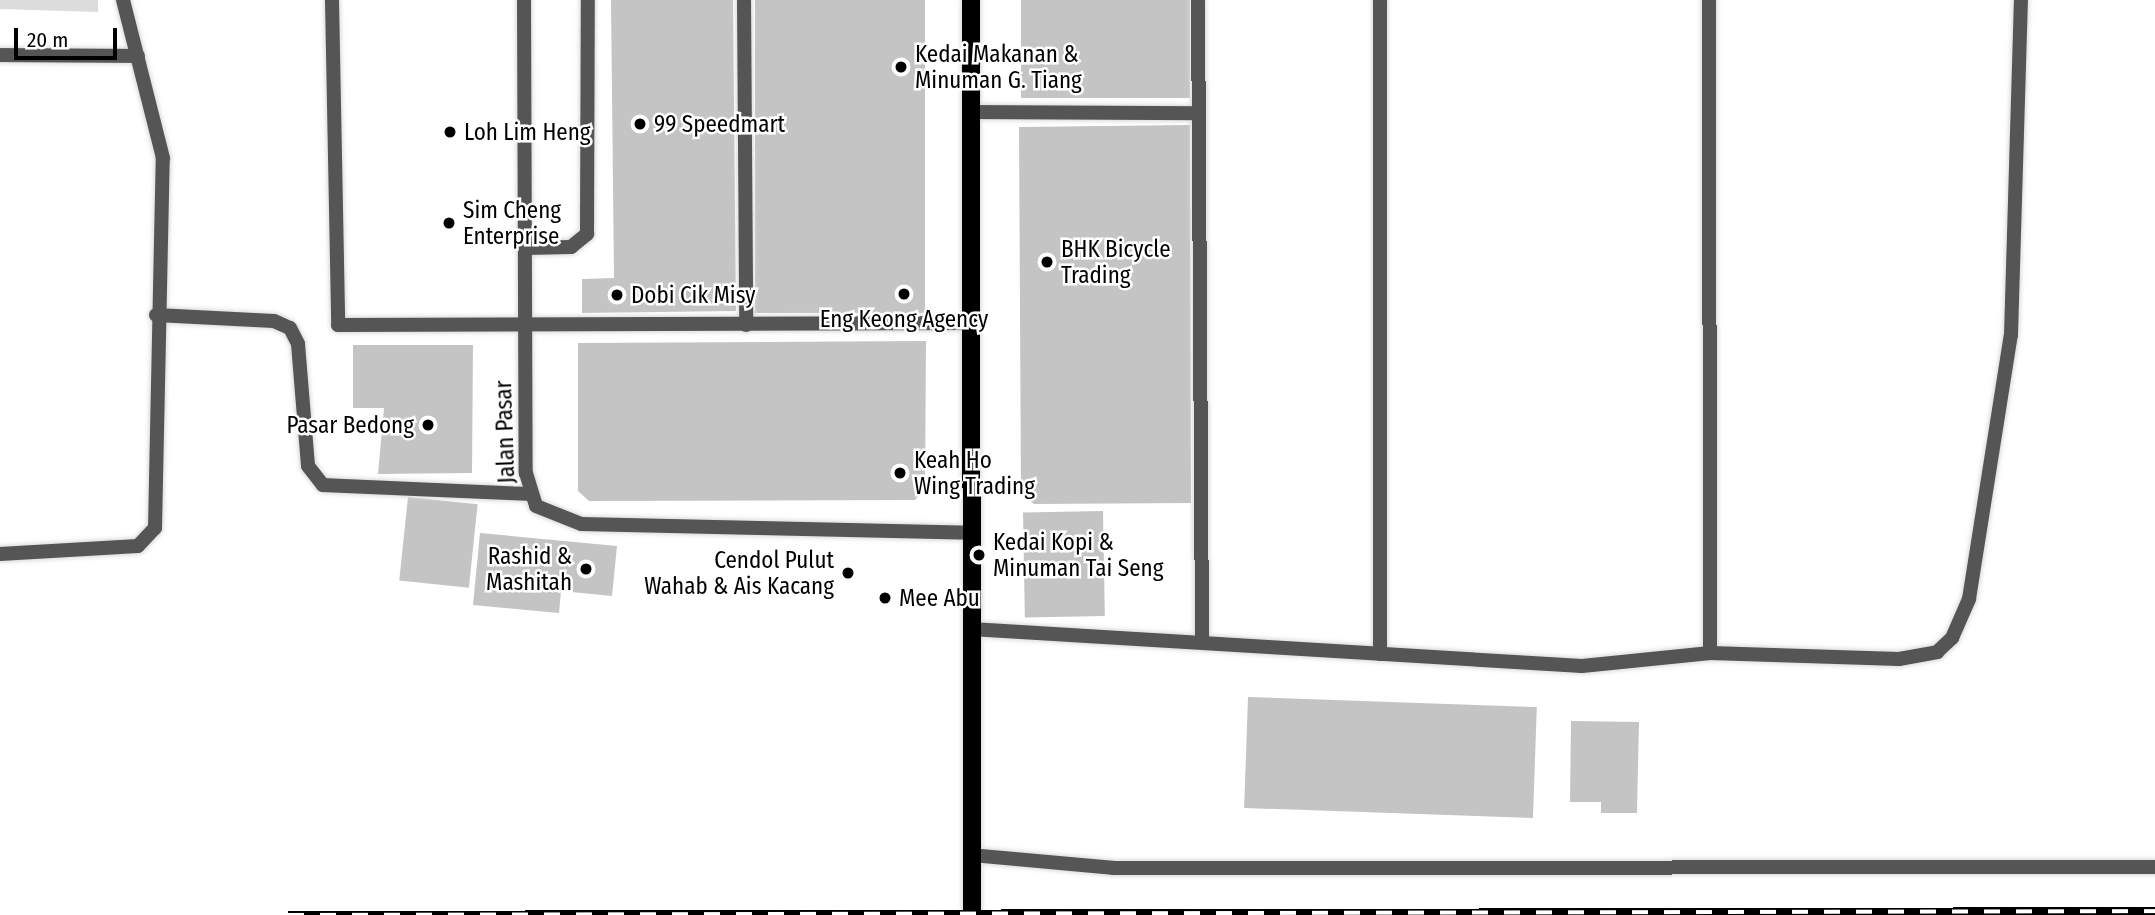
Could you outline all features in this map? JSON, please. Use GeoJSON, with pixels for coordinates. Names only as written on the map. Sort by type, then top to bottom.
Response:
{"type":"FeatureCollection","features":[{"type":"Feature","properties":{"kind":"main road"},"geometry":{"type":"LineString","coordinates":[[971,0],[972,915]]}},
{"type":"Feature","properties":{"kind":"street"},"geometry":{"type":"LineString","coordinates":[[0,554],[138,546],[150,540],[155,528],[156,315],[163,158],[123,0]]}},
{"type":"Feature","properties":{"kind":"street"},"geometry":{"type":"LineString","coordinates":[[332,0],[338,326],[525,328],[970,323]]}},
{"type":"Feature","properties":{"kind":"street","name":"Jalan Pasar"},"geometry":{"type":"LineString","coordinates":[[524,0],[525,328],[531,494],[549,516],[581,524],[971,533]]}},
{"type":"Feature","properties":{"kind":"street"},"geometry":{"type":"LineString","coordinates":[[525,247],[571,247],[587,234],[588,0]]}},
{"type":"Feature","properties":{"kind":"street"},"geometry":{"type":"LineString","coordinates":[[744,0],[746,325]]}},
{"type":"Feature","properties":{"kind":"street"},"geometry":{"type":"LineString","coordinates":[[1198,0],[1202,642]]}},
{"type":"Feature","properties":{"kind":"street"},"geometry":{"type":"LineString","coordinates":[[1380,0],[1380,653]]}},
{"type":"Feature","properties":{"kind":"street"},"geometry":{"type":"LineString","coordinates":[[1709,0],[1710,653]]}},
{"type":"Feature","properties":{"kind":"street"},"geometry":{"type":"LineString","coordinates":[[971,629],[1582,666],[1710,653],[1917,659],[1937,652],[1963,620],[2011,335],[2021,0]]}},
{"type":"Feature","properties":{"kind":"street"},"geometry":{"type":"LineString","coordinates":[[0,55],[138,56]]}},
{"type":"Feature","properties":{"kind":"street"},"geometry":{"type":"LineString","coordinates":[[971,112],[1198,113]]}},
{"type":"Feature","properties":{"kind":"street"},"geometry":{"type":"LineString","coordinates":[[156,315],[274,321],[290,328],[298,344],[308,466],[323,485],[531,494]]}},
{"type":"Feature","properties":{"kind":"street"},"geometry":{"type":"LineString","coordinates":[[971,855],[1112,868],[2155,867]]}},
{"type":"Feature","properties":{"kind":"shaded area"},"geometry":{"type":"Polygon","coordinates":[[[0,0],[98,0],[98,12],[0,9],[0,0]]]}},
{"type":"Feature","properties":{"kind":"building"},"geometry":{"type":"Polygon","coordinates":[[[611,0],[733,0],[736,311],[582,313],[582,279],[614,278],[611,0]]]}},
{"type":"Feature","properties":{"kind":"building"},"geometry":{"type":"Polygon","coordinates":[[[755,0],[925,0],[925,313],[755,313],[755,0]]]}},
{"type":"Feature","properties":{"kind":"building"},"geometry":{"type":"Polygon","coordinates":[[[1021,0],[1190,0],[1190,98],[1021,98],[1021,0]]]}},
{"type":"Feature","properties":{"kind":"building"},"geometry":{"type":"Polygon","coordinates":[[[1190,125],[1191,503],[1034,504],[1021,493],[1019,127],[1190,125]]]}},
{"type":"Feature","properties":{"kind":"building"},"geometry":{"type":"Polygon","coordinates":[[[926,341],[925,488],[915,500],[589,501],[578,491],[578,343],[926,341]]]}},
{"type":"Feature","properties":{"kind":"building","name":"Pasar Bedong"},"geometry":{"type":"Polygon","coordinates":[[[353,345],[473,345],[472,473],[378,474],[384,408],[353,408],[353,345]]]}},
{"type":"Feature","properties":{"kind":"building"},"geometry":{"type":"Polygon","coordinates":[[[408,497],[478,504],[469,588],[399,581],[408,497]]]}},
{"type":"Feature","properties":{"kind":"building"},"geometry":{"type":"Polygon","coordinates":[[[1103,511],[1105,616],[1025,617],[1023,512],[1103,511]]]}},
{"type":"Feature","properties":{"kind":"building"},"geometry":{"type":"Polygon","coordinates":[[[480,533],[617,546],[612,596],[561,591],[559,613],[473,605],[480,533]]]}},
{"type":"Feature","properties":{"kind":"building"},"geometry":{"type":"Polygon","coordinates":[[[1248,697],[1537,707],[1533,818],[1244,808],[1248,697]]]}},
{"type":"Feature","properties":{"kind":"building"},"geometry":{"type":"Polygon","coordinates":[[[1571,721],[1639,722],[1637,813],[1601,813],[1601,802],[1570,802],[1571,721]]]}},
{"type":"Feature","properties":{"kind":"railway"},"geometry":{"type":"LineString","coordinates":[[288,915],[2155,911]]}},
{"type":"Feature","properties":{"kind":"place","name":"Kedai Makanan & Minuman G. Tiang"},"geometry":{"type":"Point","coordinates":[901,67]}},
{"type":"Feature","properties":{"kind":"place","name":"99 Speedmart"},"geometry":{"type":"Point","coordinates":[640,124]}},
{"type":"Feature","properties":{"kind":"place","name":"Loh Lim Heng"},"geometry":{"type":"Point","coordinates":[450,132]}},
{"type":"Feature","properties":{"kind":"place","name":"Sim Cheng Enterprise"},"geometry":{"type":"Point","coordinates":[449,223]}},
{"type":"Feature","properties":{"kind":"place","name":"BHK Bicycle Trading"},"geometry":{"type":"Point","coordinates":[1047,262]}},
{"type":"Feature","properties":{"kind":"place","name":"Eng Keong Agency"},"geometry":{"type":"Point","coordinates":[904,294]}},
{"type":"Feature","properties":{"kind":"place","name":"Dobi Cik Misy"},"geometry":{"type":"Point","coordinates":[617,295]}},
{"type":"Feature","properties":{"kind":"place","name":"Pasar Bedong"},"geometry":{"type":"Point","coordinates":[428,425]}},
{"type":"Feature","properties":{"kind":"place","name":"Keah Ho Wing Trading"},"geometry":{"type":"Point","coordinates":[900,473]}},
{"type":"Feature","properties":{"kind":"place","name":"Kedai Kopi & Minuman Tai Seng"},"geometry":{"type":"Point","coordinates":[979,555]}},
{"type":"Feature","properties":{"kind":"place","name":"Rashid & Mashitah"},"geometry":{"type":"Point","coordinates":[586,569]}},
{"type":"Feature","properties":{"kind":"place","name":"Cendol Pulut Wahab & Ais Kacang"},"geometry":{"type":"Point","coordinates":[848,573]}},
{"type":"Feature","properties":{"kind":"place","name":"Mee Abu"},"geometry":{"type":"Point","coordinates":[885,598]}}]}
